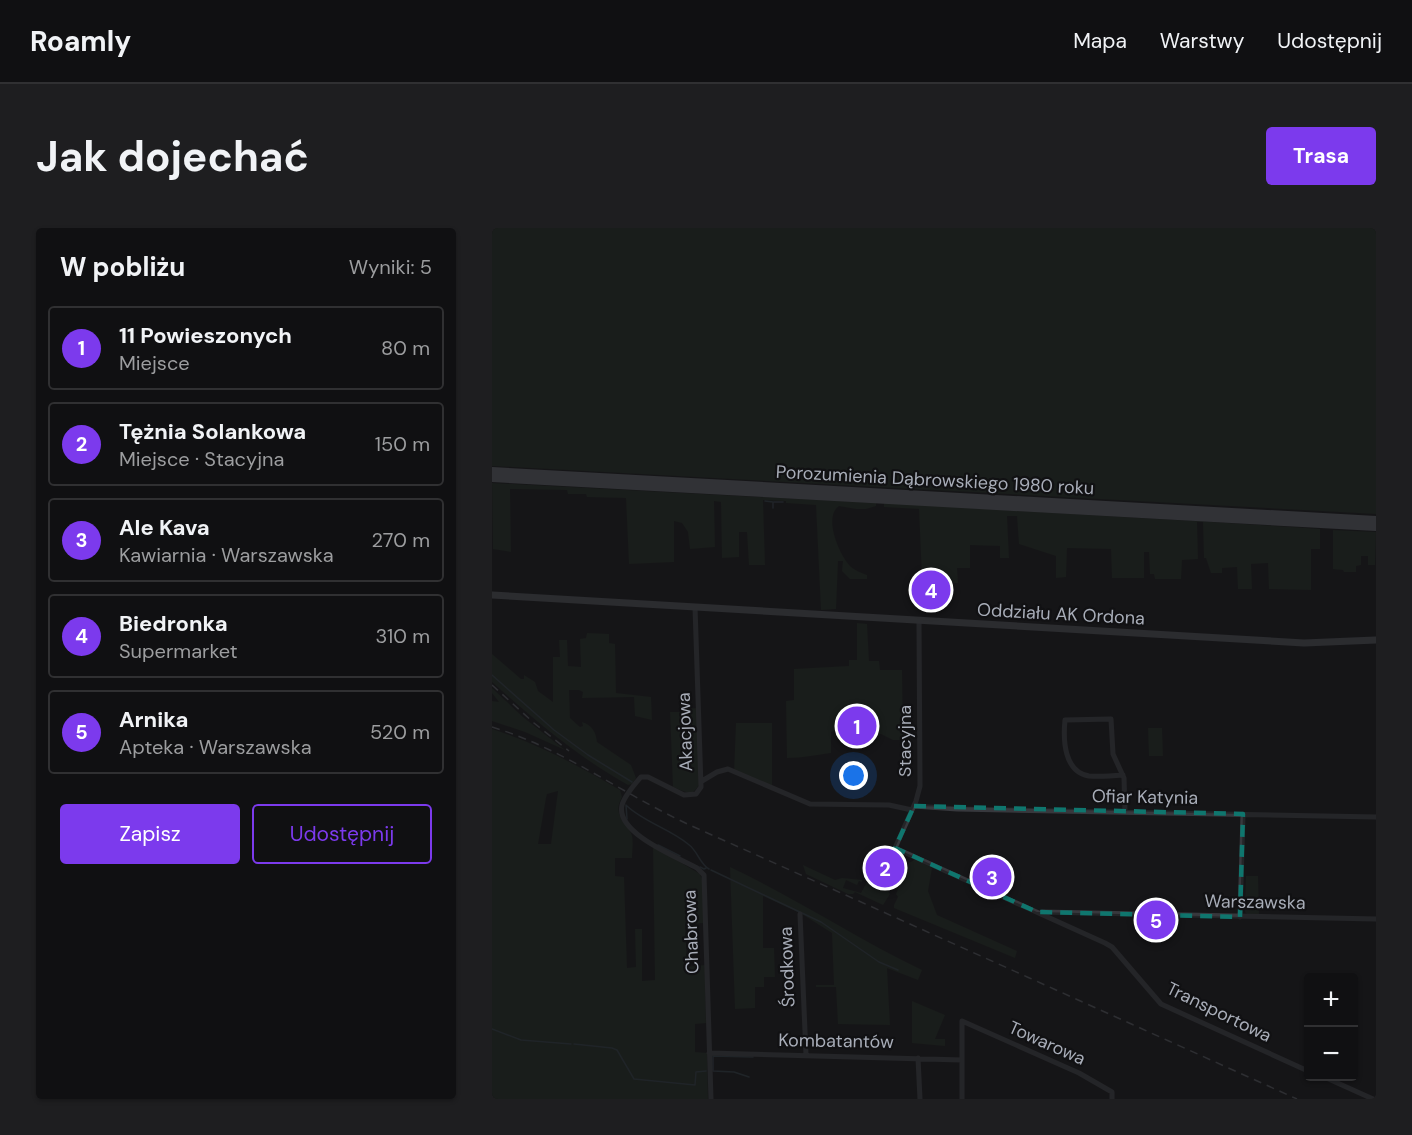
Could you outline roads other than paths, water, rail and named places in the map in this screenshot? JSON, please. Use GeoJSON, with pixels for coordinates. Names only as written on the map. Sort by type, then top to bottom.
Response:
{"type":"FeatureCollection","features":[{"type":"Feature","properties":{"kind":"main road","name":"Porozumienia Dąbrowskiego 1980 roku"},"geometry":{"type":"LineString","coordinates":[[492,471],[1376,520]]}},
{"type":"Feature","properties":{"kind":"main road","name":"Porozumienia Dąbrowskiego 1980 roku"},"geometry":{"type":"LineString","coordinates":[[492,478],[1376,526]]}},
{"type":"Feature","properties":{"kind":"street","name":"Oddziału AK Ordona"},"geometry":{"type":"LineString","coordinates":[[492,595],[1304,644],[1376,640]]}},
{"type":"Feature","properties":{"kind":"street","name":"Akacjowa"},"geometry":{"type":"LineString","coordinates":[[640,777],[648,777],[684,795],[691,796],[699,792],[702,781],[695,608]]}},
{"type":"Feature","properties":{"kind":"street","name":"Stacyjna"},"geometry":{"type":"LineString","coordinates":[[901,850],[895,848],[913,808],[921,777],[919,621]]}},
{"type":"Feature","properties":{"kind":"street"},"geometry":{"type":"LineString","coordinates":[[1123,775],[1090,776],[1076,770],[1065,751],[1065,720],[1111,719],[1113,754],[1123,775],[1125,812]]}},
{"type":"Feature","properties":{"kind":"street","name":"Ofiar Katynia"},"geometry":{"type":"LineString","coordinates":[[702,781],[722,770],[733,771],[810,804],[1376,817]]}},
{"type":"Feature","properties":{"kind":"street","name":"Chabrowa"},"geometry":{"type":"LineString","coordinates":[[640,777],[623,803],[623,815],[628,827],[640,837],[704,874],[711,1099]]}},
{"type":"Feature","properties":{"kind":"street"},"geometry":{"type":"LineString","coordinates":[[1240,917],[1243,814]]}},
{"type":"Feature","properties":{"kind":"street","name":"Warszawska"},"geometry":{"type":"LineString","coordinates":[[901,850],[1037,912],[1376,919]]}},
{"type":"Feature","properties":{"kind":"street","name":"Transportowa"},"geometry":{"type":"LineString","coordinates":[[1037,912],[1112,947],[1152,995],[1165,1006],[1304,1069]]}},
{"type":"Feature","properties":{"kind":"street"},"geometry":{"type":"LineString","coordinates":[[1060,922],[1058,919],[1061,912]]}},
{"type":"Feature","properties":{"kind":"street","name":"Środkowa"},"geometry":{"type":"LineString","coordinates":[[800,914],[806,1055]]}},
{"type":"Feature","properties":{"kind":"street","name":"Towarowa"},"geometry":{"type":"LineString","coordinates":[[962,1060],[962,1021],[1083,1075],[1112,1092],[1112,1099]]}},
{"type":"Feature","properties":{"kind":"street","name":"Kombatantów"},"geometry":{"type":"LineString","coordinates":[[709,1053],[962,1060]]}},
{"type":"Feature","properties":{"kind":"street"},"geometry":{"type":"LineString","coordinates":[[918,1058],[920,1099]]}},
{"type":"Feature","properties":{"kind":"street"},"geometry":{"type":"LineString","coordinates":[[962,1060],[962,1099]]}},
{"type":"Feature","properties":{"kind":"street"},"geometry":{"type":"LineString","coordinates":[[1331,1081],[1372,1099]]}},
{"type":"Feature","properties":{"kind":"waterway"},"geometry":{"type":"LineString","coordinates":[[765,501],[773,502],[773,508]]}},
{"type":"Feature","properties":{"kind":"waterway"},"geometry":{"type":"LineString","coordinates":[[774,502],[783,502]]}},
{"type":"Feature","properties":{"kind":"waterway"},"geometry":{"type":"LineString","coordinates":[[492,675],[554,730],[588,755],[632,782]]}},
{"type":"Feature","properties":{"kind":"waterway"},"geometry":{"type":"LineString","coordinates":[[626,805],[627,819]]}},
{"type":"Feature","properties":{"kind":"waterway"},"geometry":{"type":"LineString","coordinates":[[627,806],[641,817],[688,844],[709,869]]}},
{"type":"Feature","properties":{"kind":"waterway"},"geometry":{"type":"LineString","coordinates":[[658,845],[680,856]]}},
{"type":"Feature","properties":{"kind":"waterway"},"geometry":{"type":"LineString","coordinates":[[700,867],[706,868]]}},
{"type":"Feature","properties":{"kind":"waterway"},"geometry":{"type":"LineString","coordinates":[[711,870],[821,922],[879,962],[898,970]]}},
{"type":"Feature","properties":{"kind":"waterway"},"geometry":{"type":"LineString","coordinates":[[492,1029],[521,1040],[571,1044]]}},
{"type":"Feature","properties":{"kind":"waterway"},"geometry":{"type":"LineString","coordinates":[[574,1044],[617,1050],[634,1079],[695,1085],[696,1072],[706,1071]]}},
{"type":"Feature","properties":{"kind":"waterway"},"geometry":{"type":"LineString","coordinates":[[713,1071],[713,1056],[753,1057]]}},
{"type":"Feature","properties":{"kind":"waterway"},"geometry":{"type":"LineString","coordinates":[[713,1071],[734,1072],[749,1077]]}},
{"type":"Feature","properties":{"kind":"railway"},"geometry":{"type":"LineString","coordinates":[[492,685],[569,751]]}},
{"type":"Feature","properties":{"kind":"railway"},"geometry":{"type":"LineString","coordinates":[[492,727],[519,736],[570,760],[694,827],[1297,1099]]}},
{"type":"Feature","properties":{"kind":"place","name":"Biedronka"},"geometry":{"type":"Point","coordinates":[931,590]}},
{"type":"Feature","properties":{"kind":"place","name":"11 Powieszonych"},"geometry":{"type":"Point","coordinates":[857,726]}},
{"type":"Feature","properties":{"kind":"place","name":"Tężnia Solankowa"},"geometry":{"type":"Point","coordinates":[885,868]}},
{"type":"Feature","properties":{"kind":"place","name":"Ale Kava"},"geometry":{"type":"Point","coordinates":[992,877]}},
{"type":"Feature","properties":{"kind":"place","name":"Arnika"},"geometry":{"type":"Point","coordinates":[1156,920]}}]}
